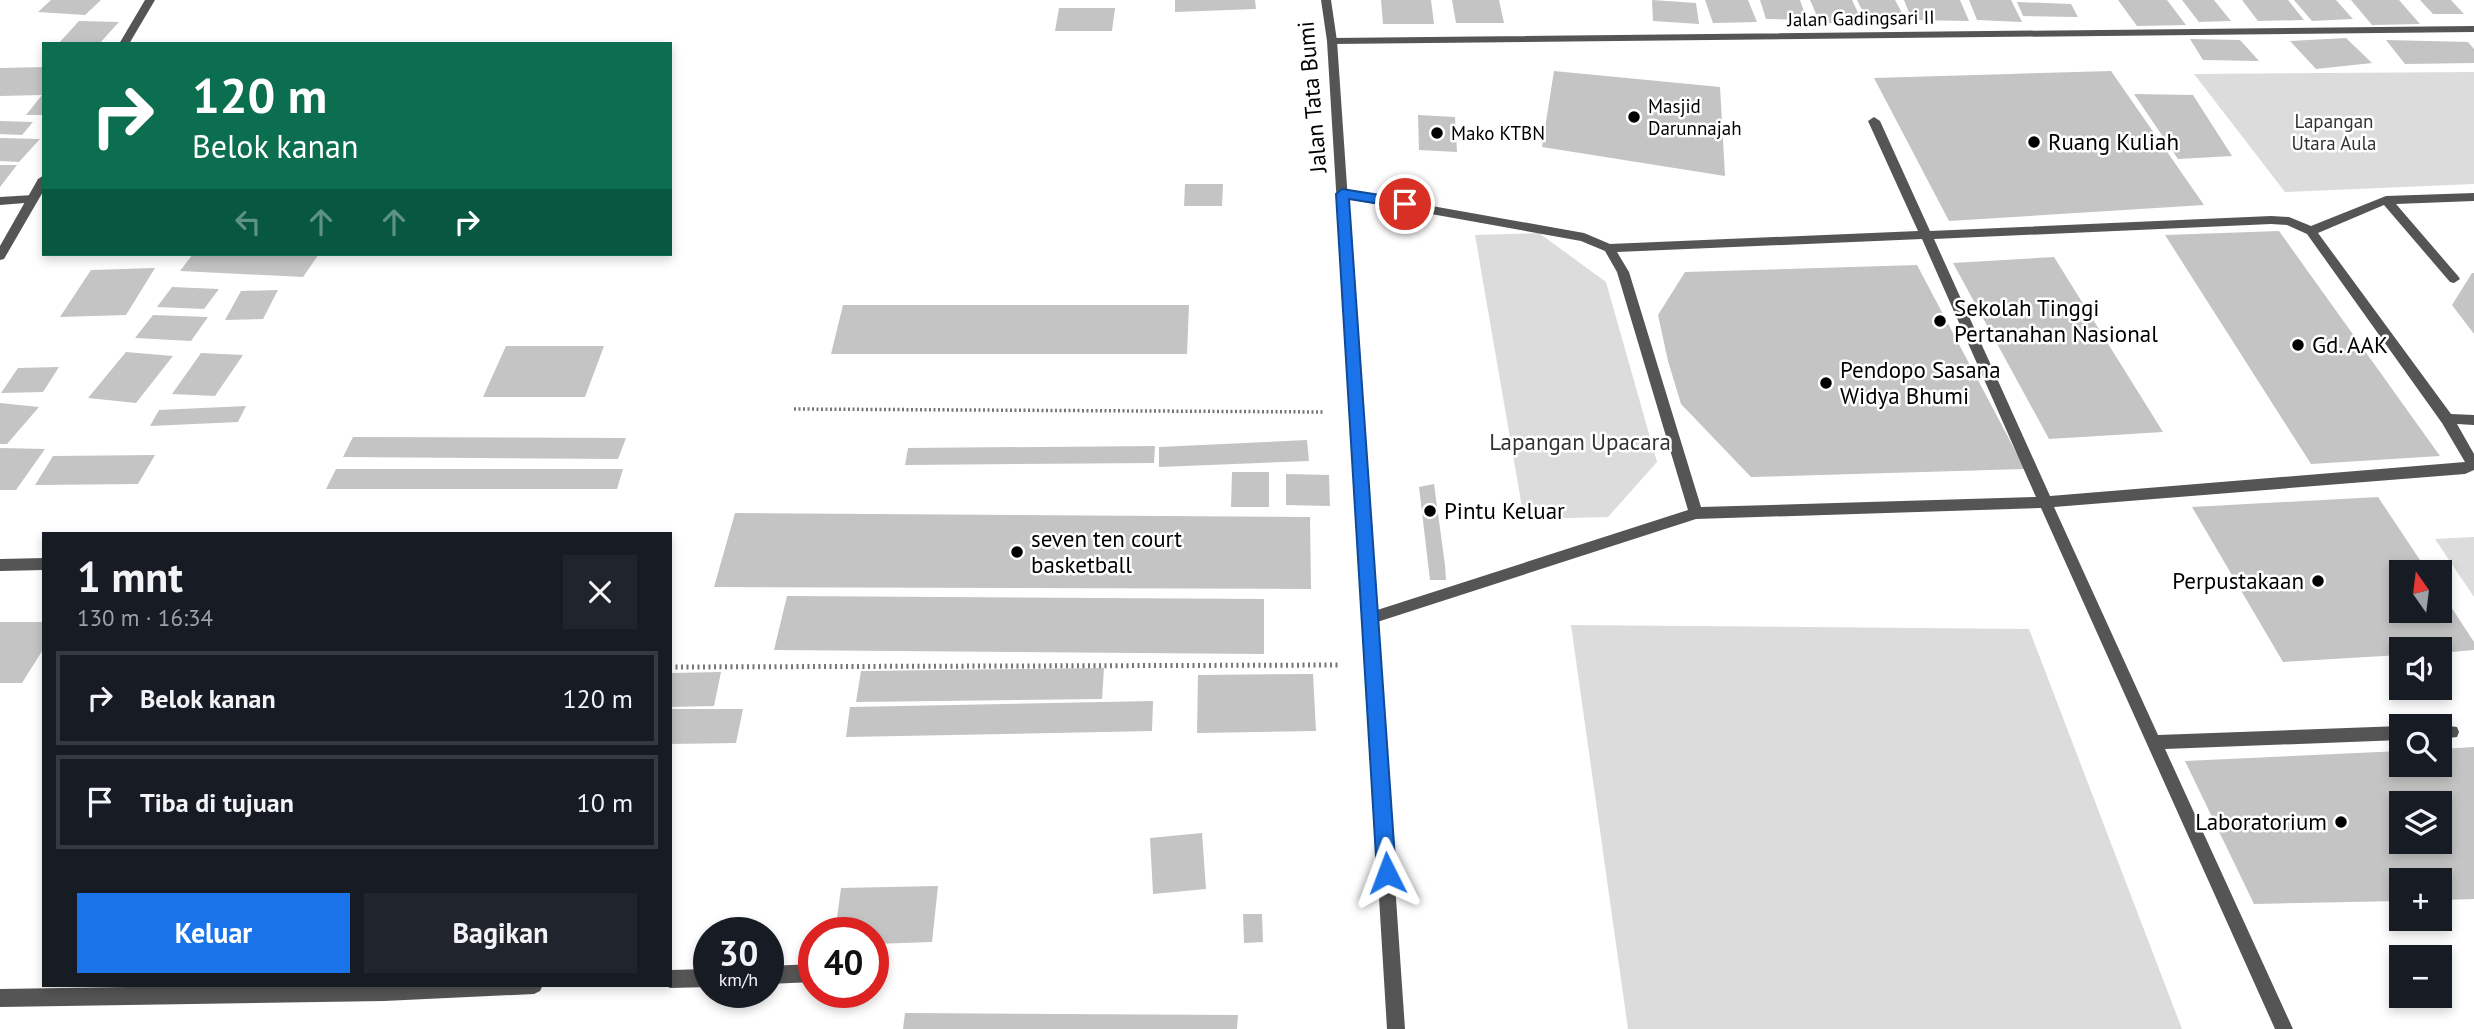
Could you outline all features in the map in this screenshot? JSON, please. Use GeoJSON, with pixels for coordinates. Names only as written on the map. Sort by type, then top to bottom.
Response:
{"type":"FeatureCollection","features":[{"type":"Feature","properties":{"kind":"street"},"geometry":{"type":"LineString","coordinates":[[125,42],[150,0]]}},
{"type":"Feature","properties":{"kind":"street","name":"Jalan Tata Bumi"},"geometry":{"type":"LineString","coordinates":[[1326,0],[1332,41],[1396,1029]]}},
{"type":"Feature","properties":{"kind":"street","name":"Jalan Gadingsari II"},"geometry":{"type":"LineString","coordinates":[[1332,41],[2474,29]]}},
{"type":"Feature","properties":{"kind":"street"},"geometry":{"type":"LineString","coordinates":[[1874,121],[2284,1029]]}},
{"type":"Feature","properties":{"kind":"street"},"geometry":{"type":"LineString","coordinates":[[0,256],[42,183]]}},
{"type":"Feature","properties":{"kind":"street"},"geometry":{"type":"LineString","coordinates":[[1342,194],[1584,237],[1609,248],[2289,221],[2311,230],[2447,419],[2473,464],[2465,470],[2045,502],[1696,513],[1371,618]]}},
{"type":"Feature","properties":{"kind":"street"},"geometry":{"type":"LineString","coordinates":[[2311,230],[2386,200],[2474,197]]}},
{"type":"Feature","properties":{"kind":"street"},"geometry":{"type":"LineString","coordinates":[[0,201],[33,199]]}},
{"type":"Feature","properties":{"kind":"street"},"geometry":{"type":"LineString","coordinates":[[2386,200],[2454,279]]}},
{"type":"Feature","properties":{"kind":"street"},"geometry":{"type":"LineString","coordinates":[[1609,248],[1623,272],[1696,513]]}},
{"type":"Feature","properties":{"kind":"street"},"geometry":{"type":"LineString","coordinates":[[2447,419],[2474,420]]}},
{"type":"Feature","properties":{"kind":"street"},"geometry":{"type":"LineString","coordinates":[[0,565],[42,564]]}},
{"type":"Feature","properties":{"kind":"street"},"geometry":{"type":"LineString","coordinates":[[2154,742],[2389,733]]}},
{"type":"Feature","properties":{"kind":"street"},"geometry":{"type":"LineString","coordinates":[[672,979],[693,978]]}},
{"type":"Feature","properties":{"kind":"street"},"geometry":{"type":"LineString","coordinates":[[0,998],[384,992],[491,987]]}},
{"type":"Feature","properties":{"kind":"path"},"geometry":{"type":"LineString","coordinates":[[794,409],[1357,412]]}},
{"type":"Feature","properties":{"kind":"path"},"geometry":{"type":"LineString","coordinates":[[672,667],[1374,665]]}},
{"type":"Feature","properties":{"kind":"green space","name":"Lapangan Utara Aula"},"geometry":{"type":"Polygon","coordinates":[[[2474,72],[2474,184],[2285,192],[2194,74],[2474,72]]]}},
{"type":"Feature","properties":{"kind":"green space","name":"Lapangan Upacara"},"geometry":{"type":"Polygon","coordinates":[[[1539,233],[1606,282],[1657,462],[1608,517],[1524,519],[1475,235],[1539,233]]]}},
{"type":"Feature","properties":{"kind":"green space"},"geometry":{"type":"Polygon","coordinates":[[[2474,537],[2474,597],[2452,564],[2452,560],[2449,560],[2435,539],[2474,537]]]}},
{"type":"Feature","properties":{"kind":"green space"},"geometry":{"type":"Polygon","coordinates":[[[1571,625],[2029,629],[2182,1029],[1628,1029],[1571,625]]]}},
{"type":"Feature","properties":{"kind":"building"},"geometry":{"type":"Polygon","coordinates":[[[51,0],[101,0],[85,15],[38,12],[51,0]]]}},
{"type":"Feature","properties":{"kind":"building"},"geometry":{"type":"Polygon","coordinates":[[[1175,0],[1255,0],[1256,9],[1175,12],[1175,0]]]}},
{"type":"Feature","properties":{"kind":"building"},"geometry":{"type":"Polygon","coordinates":[[[1381,0],[1431,0],[1434,24],[1383,24],[1381,0]]]}},
{"type":"Feature","properties":{"kind":"building"},"geometry":{"type":"Polygon","coordinates":[[[1452,0],[1499,0],[1504,23],[1456,23],[1452,0]]]}},
{"type":"Feature","properties":{"kind":"building"},"geometry":{"type":"Polygon","coordinates":[[[1652,0],[1696,3],[1699,24],[1653,21],[1652,0]]]}},
{"type":"Feature","properties":{"kind":"building"},"geometry":{"type":"Polygon","coordinates":[[[1705,0],[1748,0],[1757,22],[1713,23],[1705,0]]]}},
{"type":"Feature","properties":{"kind":"building"},"geometry":{"type":"Polygon","coordinates":[[[1760,0],[1800,0],[1807,20],[1766,19],[1760,0]]]}},
{"type":"Feature","properties":{"kind":"building"},"geometry":{"type":"Polygon","coordinates":[[[1810,0],[1852,0],[1863,23],[1820,23],[1810,0]]]}},
{"type":"Feature","properties":{"kind":"building"},"geometry":{"type":"Polygon","coordinates":[[[1857,0],[1895,0],[1908,24],[1869,24],[1857,0]]]}},
{"type":"Feature","properties":{"kind":"building"},"geometry":{"type":"Polygon","coordinates":[[[1904,0],[1960,0],[1969,21],[1912,20],[1904,0]]]}},
{"type":"Feature","properties":{"kind":"building"},"geometry":{"type":"Polygon","coordinates":[[[1969,0],[2011,0],[2022,22],[1977,20],[1969,0]]]}},
{"type":"Feature","properties":{"kind":"building"},"geometry":{"type":"Polygon","coordinates":[[[2118,0],[2167,0],[2186,25],[2137,26],[2118,0]]]}},
{"type":"Feature","properties":{"kind":"building"},"geometry":{"type":"Polygon","coordinates":[[[2182,0],[2214,0],[2231,21],[2199,22],[2182,0]]]}},
{"type":"Feature","properties":{"kind":"building"},"geometry":{"type":"Polygon","coordinates":[[[2242,0],[2288,0],[2304,20],[2258,21],[2242,0]]]}},
{"type":"Feature","properties":{"kind":"building"},"geometry":{"type":"Polygon","coordinates":[[[2294,0],[2336,0],[2353,19],[2312,21],[2294,0]]]}},
{"type":"Feature","properties":{"kind":"building"},"geometry":{"type":"Polygon","coordinates":[[[2351,0],[2399,0],[2420,24],[2372,25],[2351,0]]]}},
{"type":"Feature","properties":{"kind":"building"},"geometry":{"type":"Polygon","coordinates":[[[2420,0],[2451,0],[2464,14],[2433,14],[2420,0]]]}},
{"type":"Feature","properties":{"kind":"building"},"geometry":{"type":"Polygon","coordinates":[[[2017,2],[2071,4],[2078,17],[2023,16],[2017,2]]]}},
{"type":"Feature","properties":{"kind":"building"},"geometry":{"type":"Polygon","coordinates":[[[1059,8],[1115,8],[1112,31],[1055,31],[1059,8]]]}},
{"type":"Feature","properties":{"kind":"building"},"geometry":{"type":"Polygon","coordinates":[[[79,21],[119,22],[101,42],[60,42],[79,21]]]}},
{"type":"Feature","properties":{"kind":"building"},"geometry":{"type":"Polygon","coordinates":[[[2346,38],[2372,63],[2316,69],[2290,41],[2346,38]]]}},
{"type":"Feature","properties":{"kind":"building"},"geometry":{"type":"Polygon","coordinates":[[[2190,39],[2240,40],[2259,61],[2203,60],[2190,39]]]}},
{"type":"Feature","properties":{"kind":"building"},"geometry":{"type":"Polygon","coordinates":[[[2386,40],[2468,42],[2474,49],[2474,63],[2405,64],[2386,40]]]}},
{"type":"Feature","properties":{"kind":"building"},"geometry":{"type":"Polygon","coordinates":[[[42,67],[42,95],[0,96],[0,68],[42,67]]]}},
{"type":"Feature","properties":{"kind":"building","name":"Masjid Darunnajah"},"geometry":{"type":"Polygon","coordinates":[[[1554,71],[1720,87],[1725,176],[1542,147],[1554,71]]]}},
{"type":"Feature","properties":{"kind":"building","name":"Ruang Kuliah"},"geometry":{"type":"Polygon","coordinates":[[[2111,71],[2204,205],[1949,221],[1874,78],[2111,71]]]}},
{"type":"Feature","properties":{"kind":"building"},"geometry":{"type":"Polygon","coordinates":[[[2134,94],[2193,95],[2232,156],[2178,159],[2134,94]]]}},
{"type":"Feature","properties":{"kind":"building"},"geometry":{"type":"Polygon","coordinates":[[[42,95],[42,115],[26,115],[42,95]]]}},
{"type":"Feature","properties":{"kind":"building","name":"Mako KTBN"},"geometry":{"type":"Polygon","coordinates":[[[1418,115],[1455,117],[1457,152],[1419,150],[1418,115]]]}},
{"type":"Feature","properties":{"kind":"building"},"geometry":{"type":"Polygon","coordinates":[[[0,121],[33,122],[22,135],[0,134],[0,121]]]}},
{"type":"Feature","properties":{"kind":"building"},"geometry":{"type":"Polygon","coordinates":[[[0,138],[40,139],[19,162],[0,161],[0,138]]]}},
{"type":"Feature","properties":{"kind":"building"},"geometry":{"type":"Polygon","coordinates":[[[0,165],[17,165],[0,187],[0,165]]]}},
{"type":"Feature","properties":{"kind":"building"},"geometry":{"type":"Polygon","coordinates":[[[1185,184],[1223,184],[1222,206],[1184,206],[1185,184]]]}},
{"type":"Feature","properties":{"kind":"building","name":"Gd. AAK"},"geometry":{"type":"Polygon","coordinates":[[[2279,231],[2440,456],[2311,464],[2165,235],[2279,231]]]}},
{"type":"Feature","properties":{"kind":"building"},"geometry":{"type":"Polygon","coordinates":[[[191,256],[318,256],[303,277],[180,271],[191,256]]]}},
{"type":"Feature","properties":{"kind":"building"},"geometry":{"type":"Polygon","coordinates":[[[2054,257],[2163,432],[2049,439],[1953,263],[2054,257]]]}},
{"type":"Feature","properties":{"kind":"building","name":"Pendopo Sasana Widya Bhumi"},"geometry":{"type":"Polygon","coordinates":[[[1917,265],[2025,469],[1751,477],[1681,404],[1658,315],[1685,272],[1917,265]]]}},
{"type":"Feature","properties":{"kind":"building"},"geometry":{"type":"Polygon","coordinates":[[[155,268],[126,315],[60,317],[91,270],[155,268]]]}},
{"type":"Feature","properties":{"kind":"building"},"geometry":{"type":"Polygon","coordinates":[[[2474,273],[2474,334],[2452,305],[2474,273]]]}},
{"type":"Feature","properties":{"kind":"building"},"geometry":{"type":"Polygon","coordinates":[[[172,287],[219,289],[204,309],[157,307],[172,287]]]}},
{"type":"Feature","properties":{"kind":"building"},"geometry":{"type":"Polygon","coordinates":[[[278,290],[263,319],[225,320],[241,291],[278,290]]]}},
{"type":"Feature","properties":{"kind":"building"},"geometry":{"type":"Polygon","coordinates":[[[843,305],[1189,305],[1187,354],[831,354],[843,305]]]}},
{"type":"Feature","properties":{"kind":"building"},"geometry":{"type":"Polygon","coordinates":[[[153,315],[208,317],[191,341],[135,338],[153,315]]]}},
{"type":"Feature","properties":{"kind":"building"},"geometry":{"type":"Polygon","coordinates":[[[506,346],[604,346],[585,397],[483,397],[506,346]]]}},
{"type":"Feature","properties":{"kind":"building"},"geometry":{"type":"Polygon","coordinates":[[[126,352],[173,356],[136,403],[88,398],[126,352]]]}},
{"type":"Feature","properties":{"kind":"building"},"geometry":{"type":"Polygon","coordinates":[[[201,353],[243,355],[215,396],[172,394],[201,353]]]}},
{"type":"Feature","properties":{"kind":"building"},"geometry":{"type":"Polygon","coordinates":[[[59,367],[43,392],[1,393],[18,368],[59,367]]]}},
{"type":"Feature","properties":{"kind":"building"},"geometry":{"type":"Polygon","coordinates":[[[0,403],[39,407],[7,444],[0,444],[0,403]]]}},
{"type":"Feature","properties":{"kind":"building"},"geometry":{"type":"Polygon","coordinates":[[[246,406],[238,422],[150,426],[159,410],[246,406]]]}},
{"type":"Feature","properties":{"kind":"building"},"geometry":{"type":"Polygon","coordinates":[[[353,437],[626,438],[618,459],[343,457],[353,437]]]}},
{"type":"Feature","properties":{"kind":"building"},"geometry":{"type":"Polygon","coordinates":[[[1307,440],[1309,461],[1159,467],[1159,447],[1307,440]]]}},
{"type":"Feature","properties":{"kind":"building"},"geometry":{"type":"Polygon","coordinates":[[[1155,446],[1154,463],[905,465],[908,448],[1155,446]]]}},
{"type":"Feature","properties":{"kind":"building"},"geometry":{"type":"Polygon","coordinates":[[[0,448],[45,449],[16,490],[0,490],[0,448]]]}},
{"type":"Feature","properties":{"kind":"building"},"geometry":{"type":"Polygon","coordinates":[[[155,455],[138,484],[35,485],[53,456],[155,455]]]}},
{"type":"Feature","properties":{"kind":"building"},"geometry":{"type":"Polygon","coordinates":[[[336,469],[623,469],[617,489],[326,489],[336,469]]]}},
{"type":"Feature","properties":{"kind":"building"},"geometry":{"type":"Polygon","coordinates":[[[1232,472],[1269,472],[1269,507],[1231,507],[1232,472]]]}},
{"type":"Feature","properties":{"kind":"building"},"geometry":{"type":"Polygon","coordinates":[[[1286,474],[1329,475],[1330,506],[1286,505],[1286,474]]]}},
{"type":"Feature","properties":{"kind":"building","name":"Pintu Keluar"},"geometry":{"type":"Polygon","coordinates":[[[1434,484],[1446,580],[1430,580],[1419,487],[1434,484]]]}},
{"type":"Feature","properties":{"kind":"building","name":"Perpustakaan"},"geometry":{"type":"Polygon","coordinates":[[[2378,497],[2420,560],[2389,560],[2389,623],[2452,623],[2452,608],[2474,642],[2474,650],[2452,652],[2452,637],[2389,637],[2389,656],[2283,662],[2192,507],[2378,497]]]}},
{"type":"Feature","properties":{"kind":"building","name":"seven ten court basketball"},"geometry":{"type":"Polygon","coordinates":[[[735,513],[1310,517],[1311,589],[714,587],[735,513]]]}},
{"type":"Feature","properties":{"kind":"building"},"geometry":{"type":"Polygon","coordinates":[[[787,596],[1264,599],[1264,654],[774,650],[787,596]]]}},
{"type":"Feature","properties":{"kind":"building"},"geometry":{"type":"Polygon","coordinates":[[[0,622],[42,622],[42,651],[22,683],[0,683],[0,622]]]}},
{"type":"Feature","properties":{"kind":"building"},"geometry":{"type":"Polygon","coordinates":[[[1104,668],[1102,699],[856,702],[861,671],[1104,668]]]}},
{"type":"Feature","properties":{"kind":"building"},"geometry":{"type":"Polygon","coordinates":[[[721,672],[714,706],[672,707],[672,673],[721,672]]]}},
{"type":"Feature","properties":{"kind":"building"},"geometry":{"type":"Polygon","coordinates":[[[1313,674],[1316,731],[1197,733],[1198,675],[1313,674]]]}},
{"type":"Feature","properties":{"kind":"building"},"geometry":{"type":"Polygon","coordinates":[[[1153,701],[1152,731],[846,737],[850,707],[1153,701]]]}},
{"type":"Feature","properties":{"kind":"building"},"geometry":{"type":"Polygon","coordinates":[[[672,709],[743,709],[736,743],[672,744],[672,709]]]}},
{"type":"Feature","properties":{"kind":"building","name":"Laboratorium"},"geometry":{"type":"Polygon","coordinates":[[[2474,747],[2474,899],[2452,900],[2452,868],[2389,868],[2389,901],[2254,904],[2185,761],[2389,752],[2389,777],[2452,777],[2452,748],[2474,747]]]}},
{"type":"Feature","properties":{"kind":"building"},"geometry":{"type":"Polygon","coordinates":[[[1202,833],[1206,889],[1153,894],[1150,838],[1202,833]]]}},
{"type":"Feature","properties":{"kind":"building"},"geometry":{"type":"Polygon","coordinates":[[[938,886],[932,942],[889,943],[889,917],[837,917],[841,888],[938,886]]]}},
{"type":"Feature","properties":{"kind":"building"},"geometry":{"type":"Polygon","coordinates":[[[1243,914],[1262,914],[1263,942],[1244,943],[1243,914]]]}},
{"type":"Feature","properties":{"kind":"building"},"geometry":{"type":"Polygon","coordinates":[[[905,1013],[1238,1015],[1237,1029],[903,1029],[905,1013]]]}},
{"type":"Feature","properties":{"kind":"place","name":"Masjid Darunnajah"},"geometry":{"type":"Point","coordinates":[1634,117]}},
{"type":"Feature","properties":{"kind":"place","name":"Mako KTBN"},"geometry":{"type":"Point","coordinates":[1437,133]}},
{"type":"Feature","properties":{"kind":"place","name":"Ruang Kuliah"},"geometry":{"type":"Point","coordinates":[2034,142]}},
{"type":"Feature","properties":{"kind":"place","name":"Sekolah Tinggi Pertanahan Nasional"},"geometry":{"type":"Point","coordinates":[1940,321]}},
{"type":"Feature","properties":{"kind":"place","name":"Gd. AAK"},"geometry":{"type":"Point","coordinates":[2298,345]}},
{"type":"Feature","properties":{"kind":"place","name":"Pendopo Sasana Widya Bhumi"},"geometry":{"type":"Point","coordinates":[1826,383]}},
{"type":"Feature","properties":{"kind":"place","name":"Pintu Keluar"},"geometry":{"type":"Point","coordinates":[1430,511]}},
{"type":"Feature","properties":{"kind":"place","name":"seven ten court basketball"},"geometry":{"type":"Point","coordinates":[1017,552]}},
{"type":"Feature","properties":{"kind":"place","name":"Perpustakaan"},"geometry":{"type":"Point","coordinates":[2318,581]}},
{"type":"Feature","properties":{"kind":"place","name":"Laboratorium"},"geometry":{"type":"Point","coordinates":[2341,822]}},
{"type":"Feature","properties":{"kind":"route"},"geometry":{"type":"LineString","coordinates":[[1387,873],[1342,194],[1405,204]]}}]}
